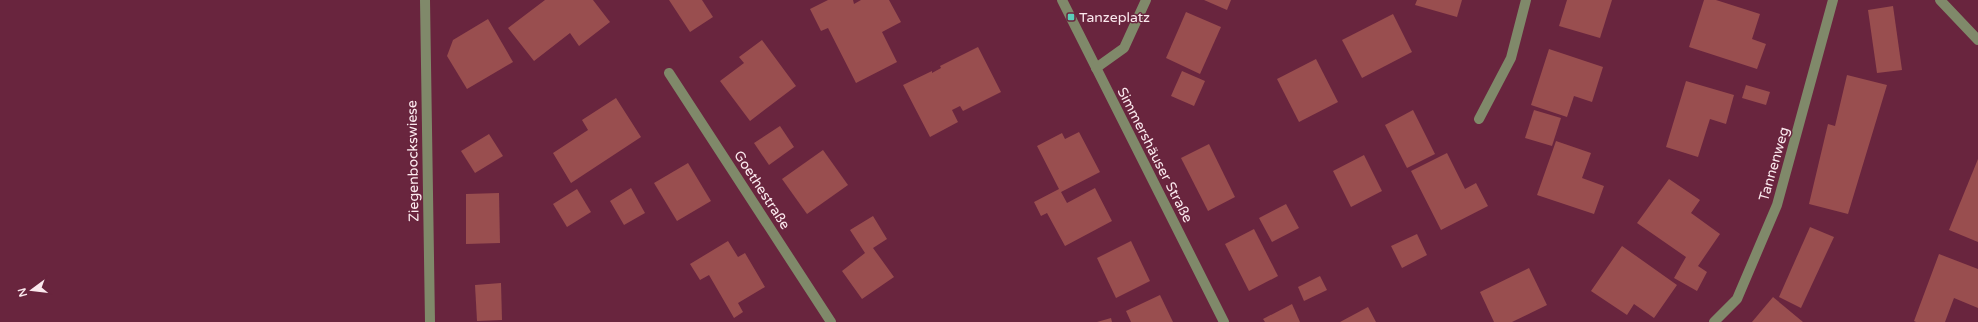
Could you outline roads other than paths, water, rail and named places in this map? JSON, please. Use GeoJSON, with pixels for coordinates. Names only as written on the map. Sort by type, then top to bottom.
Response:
{"type":"FeatureCollection","features":[{"type":"Feature","properties":{"kind":"street","name":"Ziegenbockswiese"},"geometry":{"type":"LineString","coordinates":[[425,0],[430,322]]}},
{"type":"Feature","properties":{"kind":"street","name":"Simmershäuser Straße"},"geometry":{"type":"LineString","coordinates":[[1062,0],[1224,322]]}},
{"type":"Feature","properties":{"kind":"street"},"geometry":{"type":"LineString","coordinates":[[1096,68],[1124,48],[1146,0]]}},
{"type":"Feature","properties":{"kind":"street"},"geometry":{"type":"LineString","coordinates":[[1479,119],[1511,58],[1526,0]]}},
{"type":"Feature","properties":{"kind":"street","name":"Tannenweg"},"geometry":{"type":"LineString","coordinates":[[1714,322],[1737,299],[1778,205],[1833,0]]}},
{"type":"Feature","properties":{"kind":"street"},"geometry":{"type":"LineString","coordinates":[[1940,0],[1978,40]]}},
{"type":"Feature","properties":{"kind":"street","name":"Goethestraße"},"geometry":{"type":"LineString","coordinates":[[669,73],[831,322]]}},
{"type":"Feature","properties":{"kind":"place","name":"Tanzeplatz"},"geometry":{"type":"Point","coordinates":[1071,17]}}]}
